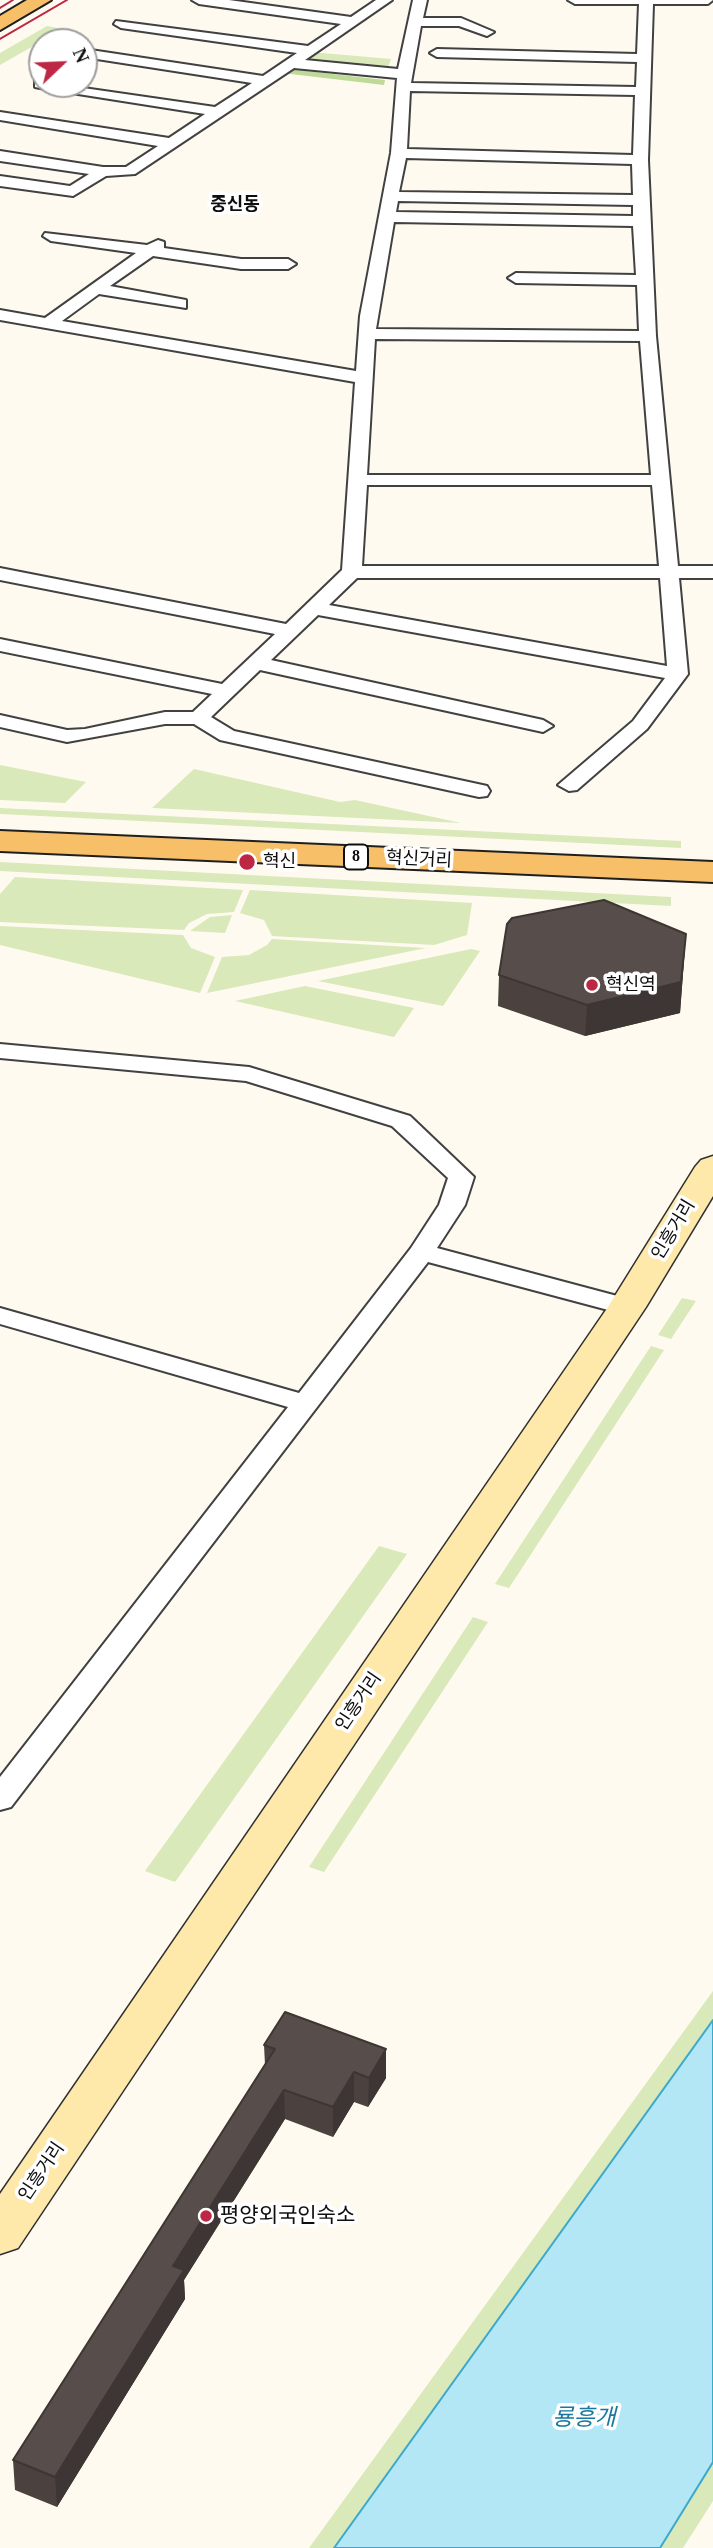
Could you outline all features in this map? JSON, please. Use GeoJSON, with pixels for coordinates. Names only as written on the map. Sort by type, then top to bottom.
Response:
{"type":"FeatureCollection","features":[{"type":"Feature","properties":{"kind":"main road"},"geometry":{"type":"LineString","coordinates":[[0,23],[41,0]]}},
{"type":"Feature","properties":{"kind":"main road","name":"혁신거리"},"geometry":{"type":"LineString","coordinates":[[0,841],[713,872]]}},
{"type":"Feature","properties":{"kind":"main road","name":"인흥거리"},"geometry":{"type":"LineString","coordinates":[[0,2234],[627,1307],[713,1167]]}},
{"type":"Feature","properties":{"kind":"street"},"geometry":{"type":"LineString","coordinates":[[199,0],[352,21]]}},
{"type":"Feature","properties":{"kind":"street"},"geometry":{"type":"LineString","coordinates":[[0,156],[103,172],[130,171],[385,0]]}},
{"type":"Feature","properties":{"kind":"street"},"geometry":{"type":"LineString","coordinates":[[198,719],[352,572],[367,334],[399,153],[404,80],[420,0]]}},
{"type":"Feature","properties":{"kind":"street"},"geometry":{"type":"LineString","coordinates":[[575,0],[708,0]]}},
{"type":"Feature","properties":{"kind":"street"},"geometry":{"type":"LineString","coordinates":[[569,785],[640,725],[678,674],[671,571],[648,336],[641,222],[639,160],[646,2]]}},
{"type":"Feature","properties":{"kind":"street"},"geometry":{"type":"LineString","coordinates":[[417,22],[461,22],[487,32]]}},
{"type":"Feature","properties":{"kind":"street"},"geometry":{"type":"LineString","coordinates":[[121,24],[309,50]]}},
{"type":"Feature","properties":{"kind":"street"},"geometry":{"type":"LineString","coordinates":[[437,53],[644,58]]}},
{"type":"Feature","properties":{"kind":"street"},"geometry":{"type":"LineString","coordinates":[[98,55],[264,80]]}},
{"type":"Feature","properties":{"kind":"street"},"geometry":{"type":"LineString","coordinates":[[289,63],[404,80],[642,91]]}},
{"type":"Feature","properties":{"kind":"street"},"geometry":{"type":"LineString","coordinates":[[98,93],[217,112]]}},
{"type":"Feature","properties":{"kind":"street"},"geometry":{"type":"LineString","coordinates":[[0,116],[170,143]]}},
{"type":"Feature","properties":{"kind":"street"},"geometry":{"type":"LineString","coordinates":[[399,153],[639,160]]}},
{"type":"Feature","properties":{"kind":"street"},"geometry":{"type":"LineString","coordinates":[[0,181],[73,191],[103,172]]}},
{"type":"Feature","properties":{"kind":"street"},"geometry":{"type":"LineString","coordinates":[[390,196],[640,200]]}},
{"type":"Feature","properties":{"kind":"street"},"geometry":{"type":"LineString","coordinates":[[387,217],[641,222]]}},
{"type":"Feature","properties":{"kind":"street"},"geometry":{"type":"LineString","coordinates":[[51,236],[157,246],[241,264],[288,264]]}},
{"type":"Feature","properties":{"kind":"street"},"geometry":{"type":"LineString","coordinates":[[48,323],[157,246]]}},
{"type":"Feature","properties":{"kind":"street"},"geometry":{"type":"LineString","coordinates":[[516,278],[645,280]]}},
{"type":"Feature","properties":{"kind":"street"},"geometry":{"type":"LineString","coordinates":[[97,289],[180,304]]}},
{"type":"Feature","properties":{"kind":"street"},"geometry":{"type":"LineString","coordinates":[[0,315],[364,378]]}},
{"type":"Feature","properties":{"kind":"street"},"geometry":{"type":"LineString","coordinates":[[367,334],[648,336]]}},
{"type":"Feature","properties":{"kind":"street"},"geometry":{"type":"LineString","coordinates":[[358,480],[662,480]]}},
{"type":"Feature","properties":{"kind":"street"},"geometry":{"type":"LineString","coordinates":[[352,572],[713,572]]}},
{"type":"Feature","properties":{"kind":"street"},"geometry":{"type":"LineString","coordinates":[[0,574],[289,631]]}},
{"type":"Feature","properties":{"kind":"street"},"geometry":{"type":"LineString","coordinates":[[314,608],[580,659],[678,674]]}},
{"type":"Feature","properties":{"kind":"street"},"geometry":{"type":"LineString","coordinates":[[0,645],[227,691]]}},
{"type":"Feature","properties":{"kind":"street"},"geometry":{"type":"LineString","coordinates":[[256,663],[543,726]]}},
{"type":"Feature","properties":{"kind":"street"},"geometry":{"type":"LineString","coordinates":[[0,721],[67,736],[85,735],[165,718],[198,719],[227,736],[479,791]]}},
{"type":"Feature","properties":{"kind":"street"},"geometry":{"type":"LineString","coordinates":[[0,1051],[249,1074],[401,1121],[461,1177],[452,1205],[422,1252],[5,1785]]}},
{"type":"Feature","properties":{"kind":"street"},"geometry":{"type":"LineString","coordinates":[[422,1252],[627,1307]]}},
{"type":"Feature","properties":{"kind":"street"},"geometry":{"type":"LineString","coordinates":[[0,1316],[305,1404]]}},
{"type":"Feature","properties":{"kind":"green space"},"geometry":{"type":"Polygon","coordinates":[[[28,37],[28,49],[0,65],[0,53],[28,37]]]}},
{"type":"Feature","properties":{"kind":"green space"},"geometry":{"type":"Polygon","coordinates":[[[311,52],[391,59],[387,70],[296,63],[311,52]]]}},
{"type":"Feature","properties":{"kind":"green space"},"geometry":{"type":"Polygon","coordinates":[[[289,69],[385,80],[384,85],[282,73],[289,69]]]}},
{"type":"Feature","properties":{"kind":"green space"},"geometry":{"type":"Polygon","coordinates":[[[0,765],[86,782],[65,803],[0,800],[0,765]]]}},
{"type":"Feature","properties":{"kind":"green space"},"geometry":{"type":"Polygon","coordinates":[[[194,769],[340,802],[355,800],[461,823],[152,808],[194,769]]]}},
{"type":"Feature","properties":{"kind":"green space"},"geometry":{"type":"Polygon","coordinates":[[[0,808],[681,841],[681,848],[0,814],[0,808]]]}},
{"type":"Feature","properties":{"kind":"green space"},"geometry":{"type":"Polygon","coordinates":[[[0,862],[671,897],[671,906],[0,871],[0,862]]]}},
{"type":"Feature","properties":{"kind":"green space"},"geometry":{"type":"Polygon","coordinates":[[[15,877],[243,890],[234,912],[207,914],[189,923],[184,930],[0,922],[0,894],[15,877]]]}},
{"type":"Feature","properties":{"kind":"green space"},"geometry":{"type":"Polygon","coordinates":[[[250,890],[472,903],[467,935],[434,945],[272,936],[264,920],[240,913],[250,890]]]}},
{"type":"Feature","properties":{"kind":"green space"},"geometry":{"type":"Polygon","coordinates":[[[232,915],[225,933],[190,931],[210,917],[232,915]]]}},
{"type":"Feature","properties":{"kind":"green space"},"geometry":{"type":"Polygon","coordinates":[[[0,926],[183,935],[191,948],[215,957],[200,993],[0,945],[0,926]]]}},
{"type":"Feature","properties":{"kind":"green space"},"geometry":{"type":"Polygon","coordinates":[[[272,939],[426,948],[207,993],[222,957],[249,955],[272,939]]]}},
{"type":"Feature","properties":{"kind":"green space"},"geometry":{"type":"Polygon","coordinates":[[[471,949],[480,951],[443,1006],[318,981],[471,949]]]}},
{"type":"Feature","properties":{"kind":"green space"},"geometry":{"type":"Polygon","coordinates":[[[305,986],[414,1008],[394,1037],[235,1001],[305,986]]]}},
{"type":"Feature","properties":{"kind":"green space"},"geometry":{"type":"Polygon","coordinates":[[[682,1298],[696,1301],[671,1339],[658,1335],[682,1298]]]}},
{"type":"Feature","properties":{"kind":"green space"},"geometry":{"type":"Polygon","coordinates":[[[651,1346],[664,1350],[509,1588],[495,1584],[651,1346]]]}},
{"type":"Feature","properties":{"kind":"green space"},"geometry":{"type":"Polygon","coordinates":[[[379,1546],[407,1554],[175,1882],[145,1871],[379,1546]]]}},
{"type":"Feature","properties":{"kind":"green space"},"geometry":{"type":"Polygon","coordinates":[[[473,1617],[488,1622],[324,1872],[309,1867],[473,1617]]]}},
{"type":"Feature","properties":{"kind":"green space"},"geometry":{"type":"Polygon","coordinates":[[[713,1991],[713,2020],[334,2548],[309,2548],[713,1991]]]}},
{"type":"Feature","properties":{"kind":"green space"},"geometry":{"type":"Polygon","coordinates":[[[713,2462],[713,2501],[683,2548],[660,2548],[713,2462]]]}},
{"type":"Feature","properties":{"kind":"water","name":"룡흥개"},"geometry":{"type":"Polygon","coordinates":[[[713,2020],[713,2462],[660,2548],[334,2548],[713,2020]]]}},
{"type":"Feature","properties":{"kind":"building","name":"혁신역"},"geometry":{"type":"Polygon","coordinates":[[[604,900],[686,934],[681,982],[587,1005],[499,975],[507,924],[512,918],[604,900]]]}},
{"type":"Feature","properties":{"kind":"building"},"geometry":{"type":"Polygon","coordinates":[[[285,2012],[386,2049],[369,2078],[354,2072],[333,2107],[284,2090],[173,2266],[184,2270],[55,2477],[13,2460],[275,2049],[264,2045],[285,2012]]]}},
{"type":"Feature","properties":{"kind":"tram line"},"geometry":{"type":"LineString","coordinates":[[0,8],[13,0]]}},
{"type":"Feature","properties":{"kind":"tram line"},"geometry":{"type":"LineString","coordinates":[[0,39],[67,0]]}},
{"type":"Feature","properties":{"kind":"place","name":"혁신"},"geometry":{"type":"Point","coordinates":[247,862]}},
{"type":"Feature","properties":{"kind":"place","name":"혁신역"},"geometry":{"type":"Point","coordinates":[592,985]}},
{"type":"Feature","properties":{"kind":"place","name":"평양외국인숙소"},"geometry":{"type":"Point","coordinates":[206,2216]}},
{"type":"Feature","properties":{"kind":"district","name":"중신동"},"geometry":{"type":"Point","coordinates":[235,205]}}]}
